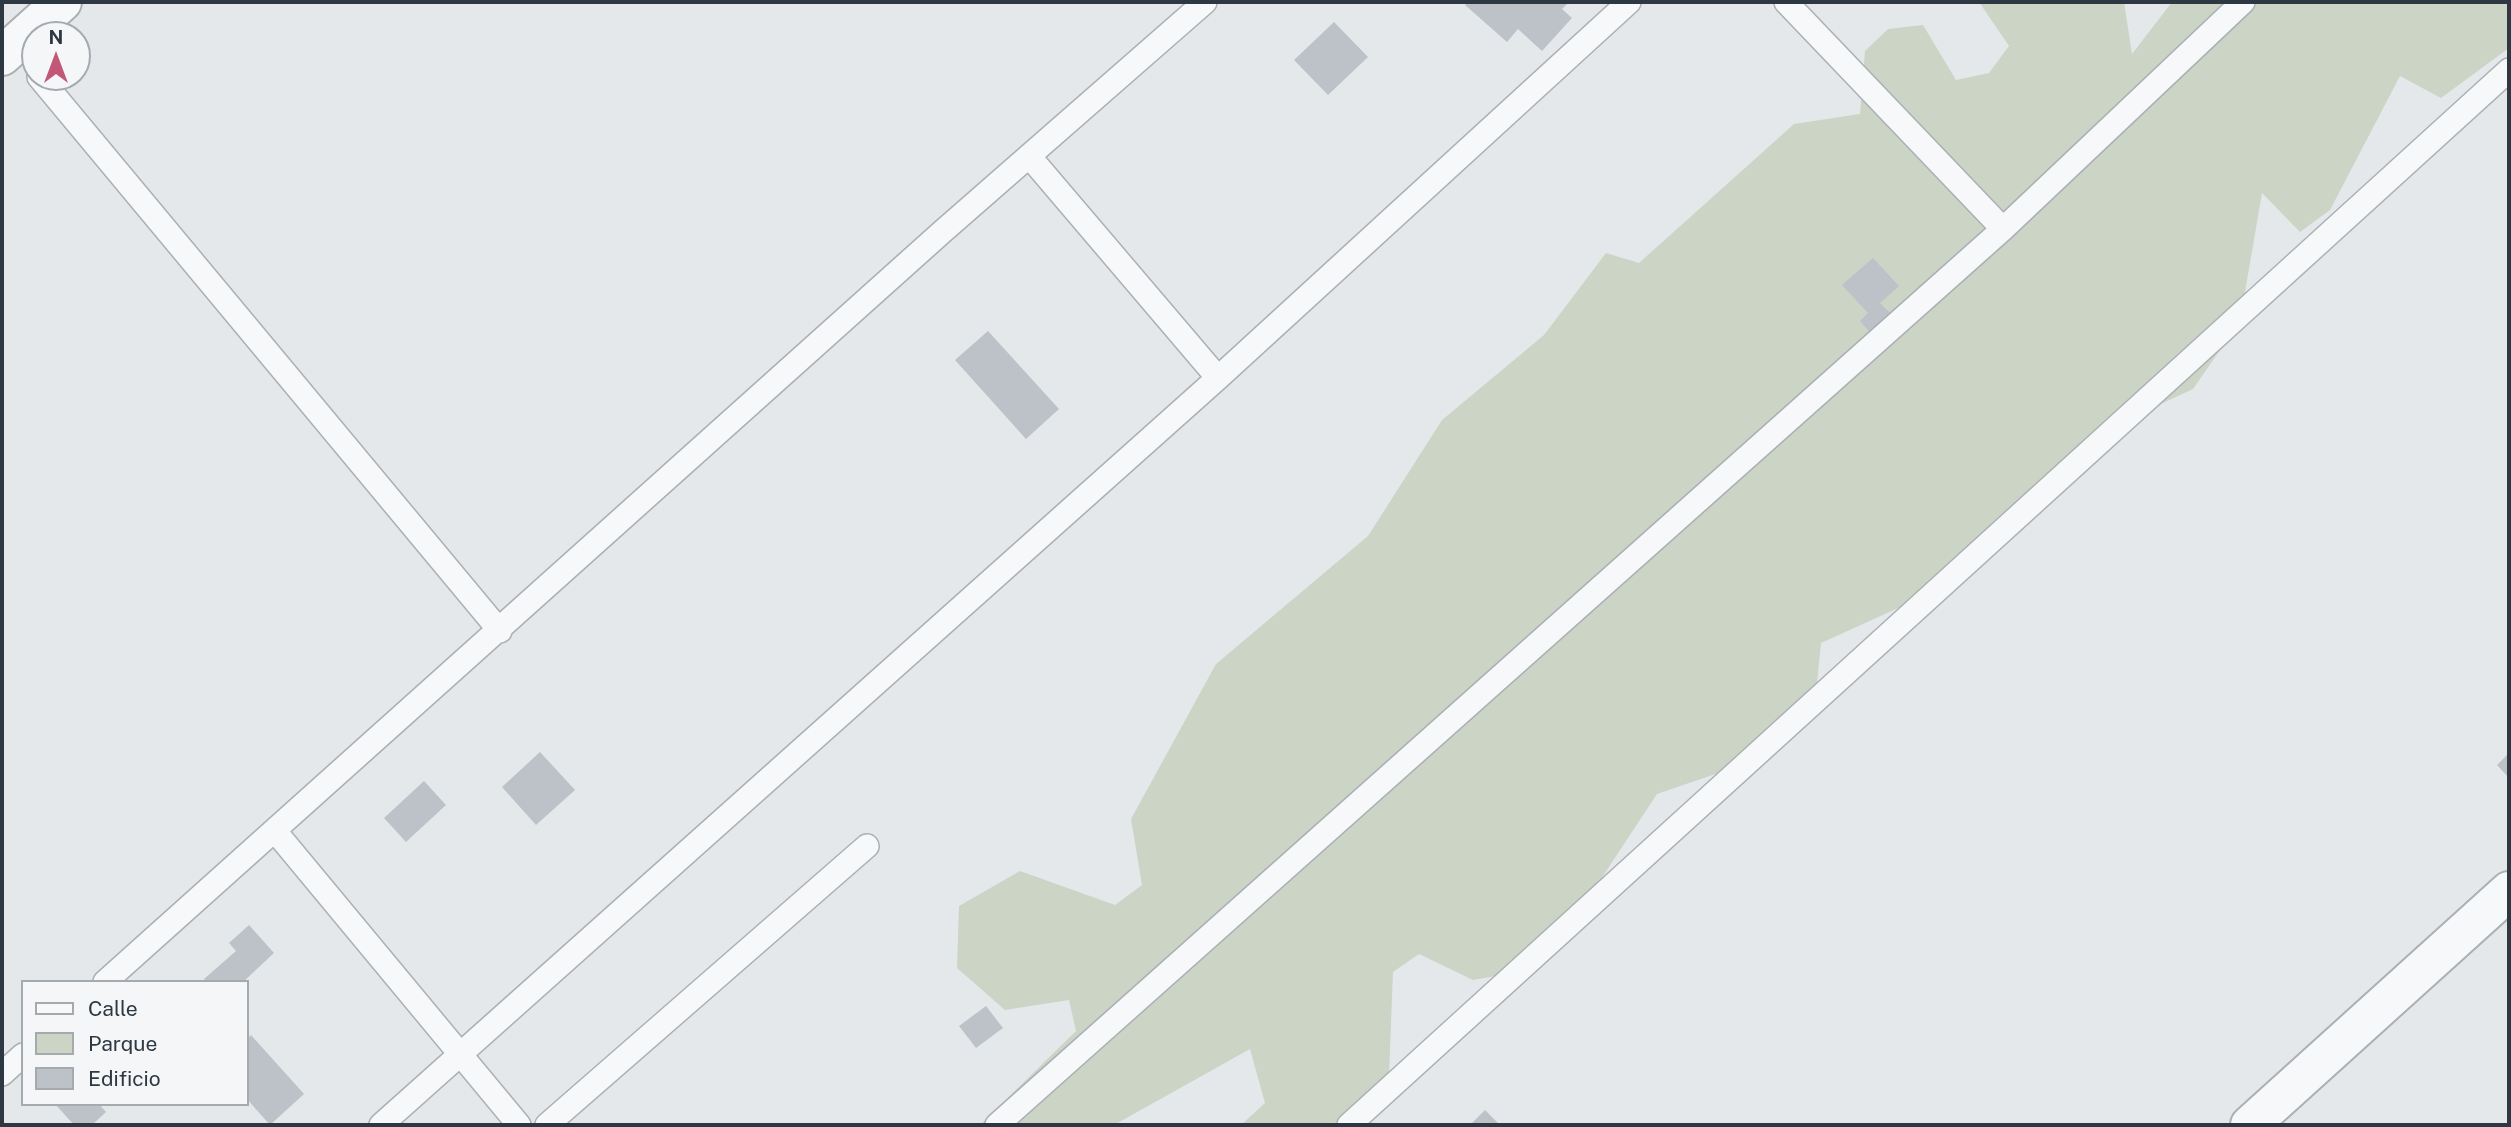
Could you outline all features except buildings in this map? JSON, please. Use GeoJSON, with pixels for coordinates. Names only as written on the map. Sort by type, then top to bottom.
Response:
{"type":"FeatureCollection","features":[{"type":"Feature","properties":{"kind":"street"},"geometry":{"type":"LineString","coordinates":[[13,52],[62,2]]}},
{"type":"Feature","properties":{"kind":"street"},"geometry":{"type":"LineString","coordinates":[[2250,1125],[2509,891]]}},
{"type":"Feature","properties":{"kind":"lane"},"geometry":{"type":"LineString","coordinates":[[381,1125],[1218,378],[1629,2]]}},
{"type":"Feature","properties":{"kind":"lane"},"geometry":{"type":"LineString","coordinates":[[1786,2],[2003,229]]}},
{"type":"Feature","properties":{"kind":"lane"},"geometry":{"type":"LineString","coordinates":[[998,1125],[2003,229],[2243,2]]}},
{"type":"Feature","properties":{"kind":"lane"},"geometry":{"type":"LineString","coordinates":[[107,980],[1196,5]]}},
{"type":"Feature","properties":{"kind":"lane"},"geometry":{"type":"LineString","coordinates":[[1349,1125],[2509,70]]}},
{"type":"Feature","properties":{"kind":"lane"},"geometry":{"type":"LineString","coordinates":[[51,91],[500,631]]}},
{"type":"Feature","properties":{"kind":"lane"},"geometry":{"type":"LineString","coordinates":[[1029,156],[1218,378]]}},
{"type":"Feature","properties":{"kind":"lane"},"geometry":{"type":"LineString","coordinates":[[275,831],[519,1125]]}},
{"type":"Feature","properties":{"kind":"lane"},"geometry":{"type":"LineString","coordinates":[[547,1125],[867,846]]}},
{"type":"Feature","properties":{"kind":"lane"},"geometry":{"type":"LineString","coordinates":[[2,1074],[21,1057]]}},
{"type":"Feature","properties":{"kind":"green space"},"geometry":{"type":"Polygon","coordinates":[[[1979,2],[2124,2],[2132,54],[2172,2],[2509,2],[2509,48],[2441,98],[2400,76],[2330,210],[2300,232],[2262,193],[2240,321],[2193,389],[2139,414],[1960,580],[1821,643],[1816,693],[1759,759],[1657,794],[1562,938],[1507,974],[1473,980],[1419,954],[1393,972],[1388,1100],[1330,1125],[1241,1125],[1265,1103],[1250,1049],[1114,1125],[980,1125],[1076,1031],[1069,1000],[1005,1010],[957,968],[959,906],[1020,871],[1115,905],[1142,885],[1131,819],[1216,664],[1368,536],[1442,420],[1544,335],[1606,253],[1639,263],[1794,124],[1860,114],[1865,51],[1888,29],[1923,25],[1956,80],[1989,73],[2009,46],[1979,2]]]}}]}
